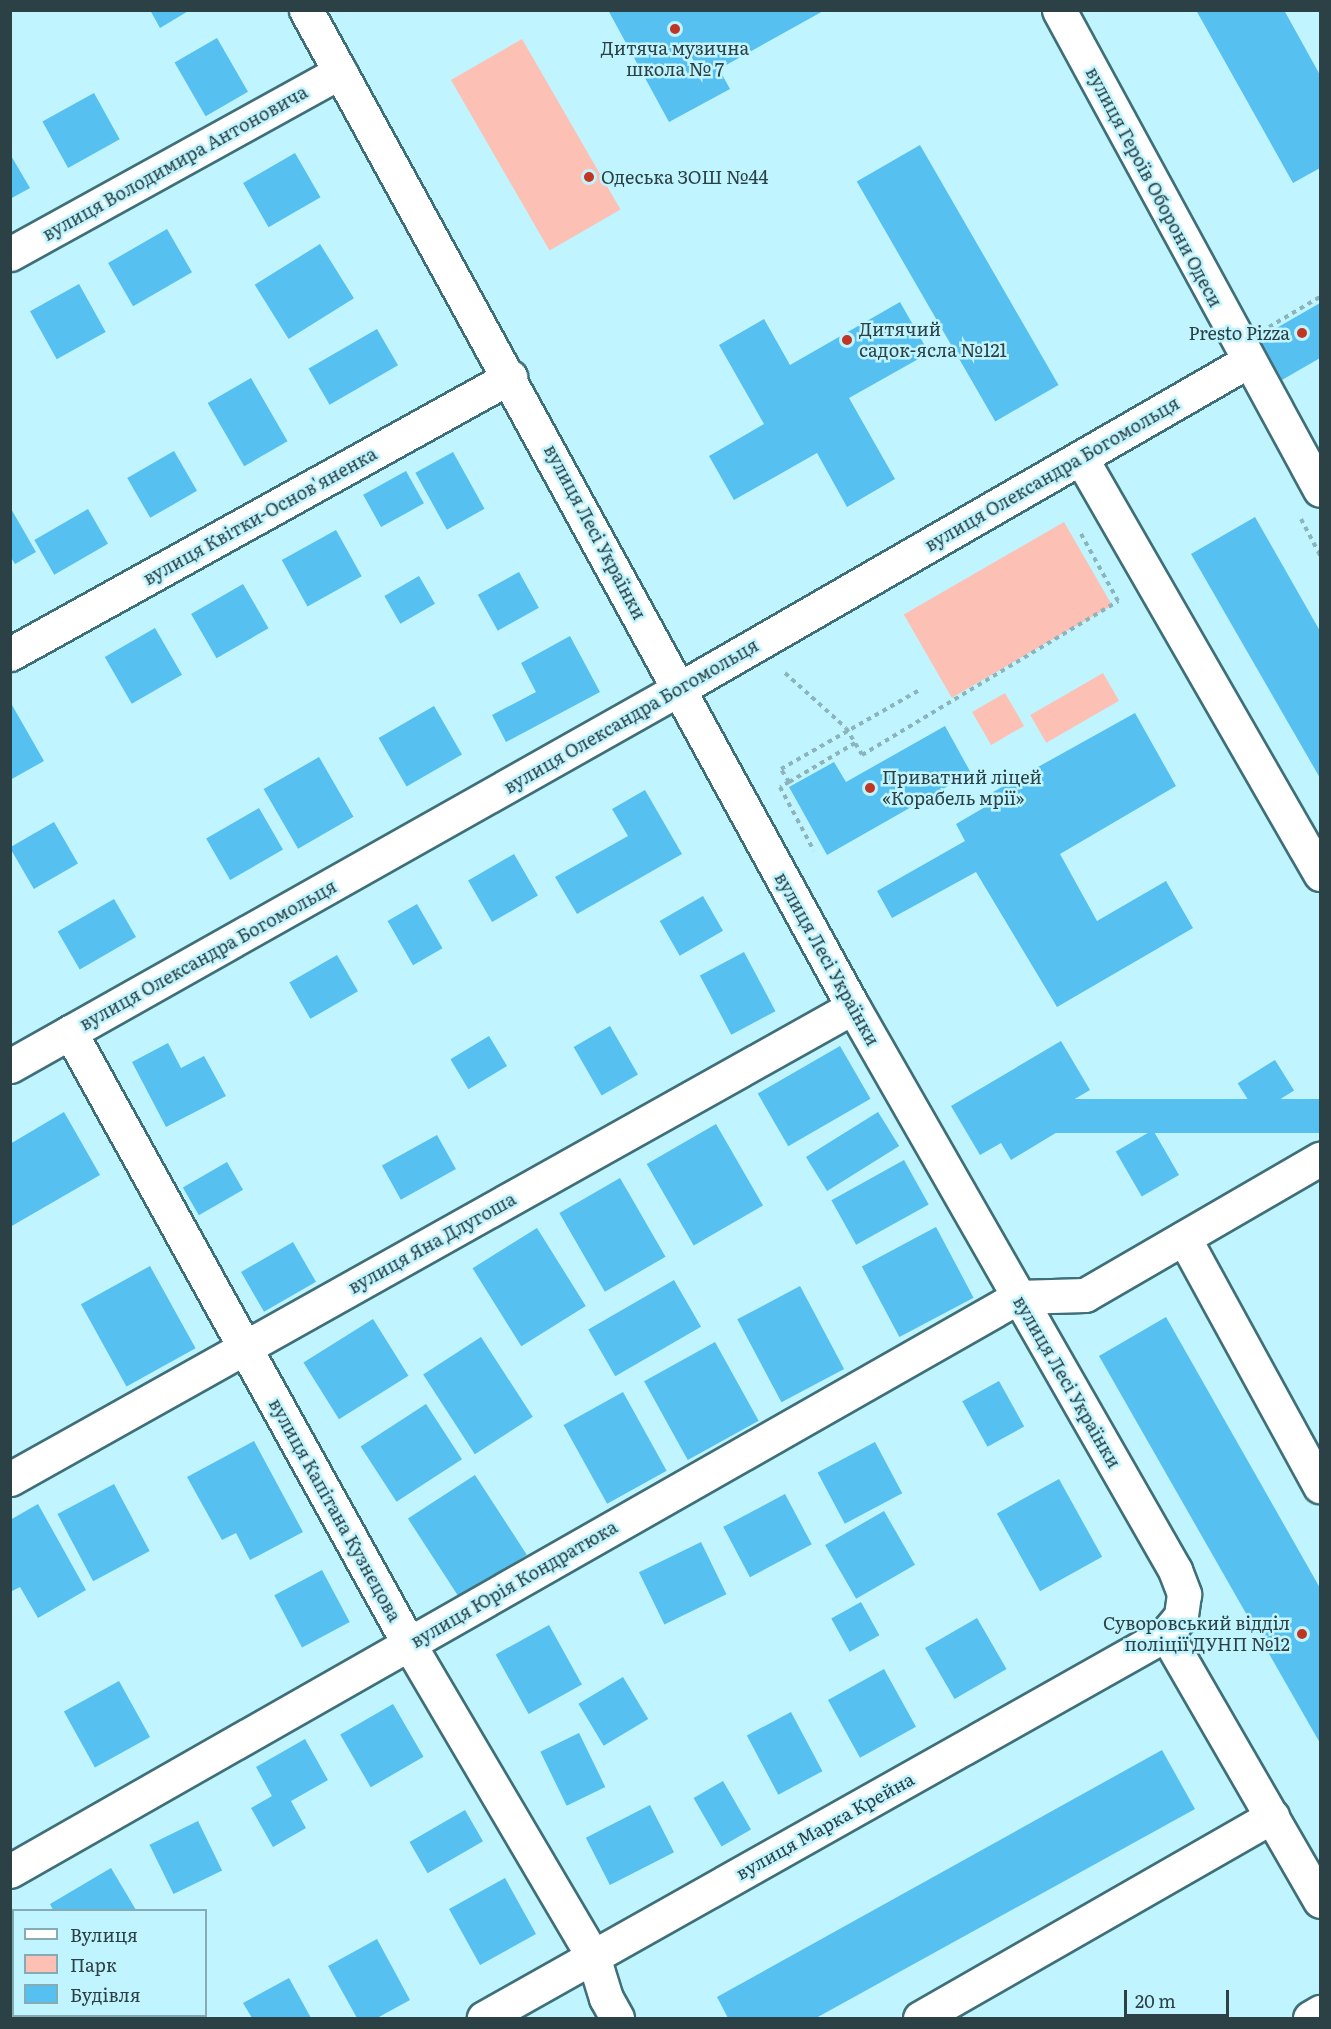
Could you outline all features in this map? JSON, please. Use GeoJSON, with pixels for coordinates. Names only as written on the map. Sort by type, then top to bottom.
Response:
{"type":"FeatureCollection","features":[{"type":"Feature","properties":{"kind":"street","name":"вулиця Лесі Українки"},"geometry":{"type":"LineString","coordinates":[[306,10],[510,377],[853,1007],[1174,1570],[1184,1594],[1181,1616],[1166,1634]]}},
{"type":"Feature","properties":{"kind":"street","name":"вулиця Героїв Оборони Одеси"},"geometry":{"type":"LineString","coordinates":[[1059,10],[1320,490]]}},
{"type":"Feature","properties":{"kind":"street","name":"вулиця Володимира Антоновича"},"geometry":{"type":"LineString","coordinates":[[10,254],[340,72]]}},
{"type":"Feature","properties":{"kind":"street","name":"вулиця Олександра Богомольця"},"geometry":{"type":"LineString","coordinates":[[10,1066],[679,689],[1081,458],[1243,352]]}},
{"type":"Feature","properties":{"kind":"street","name":"вулиця Квітки-Основ'яненка"},"geometry":{"type":"LineString","coordinates":[[10,654],[510,377]]}},
{"type":"Feature","properties":{"kind":"street"},"geometry":{"type":"LineString","coordinates":[[1081,458],[1320,874]]}},
{"type":"Feature","properties":{"kind":"street","name":"вулиця Яна Длугоша"},"geometry":{"type":"LineString","coordinates":[[10,1479],[853,1007]]}},
{"type":"Feature","properties":{"kind":"street","name":"вулиця Капітана Кузнєцова"},"geometry":{"type":"LineString","coordinates":[[70,1032],[410,1644],[593,1956],[606,1998],[617,2019]]}},
{"type":"Feature","properties":{"kind":"street"},"geometry":{"type":"LineString","coordinates":[[1018,1297],[1085,1295],[1320,1159]]}},
{"type":"Feature","properties":{"kind":"street"},"geometry":{"type":"LineString","coordinates":[[1184,1238],[1320,1486]]}},
{"type":"Feature","properties":{"kind":"street","name":"вулиця Юрія Кондратюка"},"geometry":{"type":"LineString","coordinates":[[10,1871],[1018,1297]]}},
{"type":"Feature","properties":{"kind":"street"},"geometry":{"type":"LineString","coordinates":[[1166,1634],[1320,1901]]}},
{"type":"Feature","properties":{"kind":"street","name":"вулиця Марка Крейна"},"geometry":{"type":"LineString","coordinates":[[484,2019],[1166,1634]]}},
{"type":"Feature","properties":{"kind":"street"},"geometry":{"type":"LineString","coordinates":[[920,2019],[1272,1816]]}},
{"type":"Feature","properties":{"kind":"street"},"geometry":{"type":"LineString","coordinates":[[1310,2019],[1320,2012]]}},
{"type":"Feature","properties":{"kind":"path"},"geometry":{"type":"LineString","coordinates":[[1243,352],[1320,297]]}},
{"type":"Feature","properties":{"kind":"path"},"geometry":{"type":"LineString","coordinates":[[784,673],[849,733],[862,755],[1118,601],[1081,534]]}},
{"type":"Feature","properties":{"kind":"path"},"geometry":{"type":"LineString","coordinates":[[789,782],[781,769],[849,733],[918,691]]}},
{"type":"Feature","properties":{"kind":"path"},"geometry":{"type":"LineString","coordinates":[[814,851],[780,787],[855,743]]}},
{"type":"Feature","properties":{"kind":"green space"},"geometry":{"type":"Polygon","coordinates":[[[522,39],[620,210],[549,251],[451,80],[522,39]]]}},
{"type":"Feature","properties":{"kind":"green space"},"geometry":{"type":"Polygon","coordinates":[[[1064,522],[1112,605],[952,698],[904,614],[1064,522]]]}},
{"type":"Feature","properties":{"kind":"green space"},"geometry":{"type":"Polygon","coordinates":[[[1103,673],[1119,701],[1046,743],[1030,715],[1103,673]]]}},
{"type":"Feature","properties":{"kind":"green space"},"geometry":{"type":"Polygon","coordinates":[[[1005,693],[1024,726],[991,745],[972,712],[1005,693]]]}},
{"type":"Feature","properties":{"kind":"building"},"geometry":{"type":"Polygon","coordinates":[[[150,10],[190,10],[160,28],[150,10]]]}},
{"type":"Feature","properties":{"kind":"building"},"geometry":{"type":"Polygon","coordinates":[[[608,10],[687,12],[825,10],[719,69],[730,89],[669,122],[608,10]]]}},
{"type":"Feature","properties":{"kind":"building"},"geometry":{"type":"Polygon","coordinates":[[[1196,10],[1284,10],[1320,75],[1320,168],[1293,183],[1196,10]]]}},
{"type":"Feature","properties":{"kind":"building"},"geometry":{"type":"Polygon","coordinates":[[[217,38],[248,92],[206,116],[175,62],[217,38]]]}},
{"type":"Feature","properties":{"kind":"building"},"geometry":{"type":"Polygon","coordinates":[[[94,93],[120,139],[68,168],[42,122],[94,93]]]}},
{"type":"Feature","properties":{"kind":"building"},"geometry":{"type":"Polygon","coordinates":[[[920,145],[1058,385],[995,421],[857,182],[920,145]]]}},
{"type":"Feature","properties":{"kind":"building"},"geometry":{"type":"Polygon","coordinates":[[[295,153],[320,197],[269,227],[243,183],[295,153]]]}},
{"type":"Feature","properties":{"kind":"building"},"geometry":{"type":"Polygon","coordinates":[[[10,154],[30,188],[10,199],[10,154]]]}},
{"type":"Feature","properties":{"kind":"building"},"geometry":{"type":"Polygon","coordinates":[[[167,229],[192,272],[133,306],[108,263],[167,229]]]}},
{"type":"Feature","properties":{"kind":"building"},"geometry":{"type":"Polygon","coordinates":[[[320,244],[354,298],[289,339],[255,285],[320,244]]]}},
{"type":"Feature","properties":{"kind":"building"},"geometry":{"type":"Polygon","coordinates":[[[79,284],[106,332],[57,359],[30,311],[79,284]]]}},
{"type":"Feature","properties":{"kind":"building"},"geometry":{"type":"Polygon","coordinates":[[[900,302],[929,353],[849,398],[895,479],[847,507],[817,453],[734,500],[709,456],[764,424],[719,345],[764,319],[790,365],[900,302]]]}},
{"type":"Feature","properties":{"kind":"building"},"geometry":{"type":"Polygon","coordinates":[[[1320,303],[1320,358],[1282,380],[1259,338],[1320,303]]]}},
{"type":"Feature","properties":{"kind":"building"},"geometry":{"type":"Polygon","coordinates":[[[377,329],[398,365],[330,405],[309,368],[377,329]]]}},
{"type":"Feature","properties":{"kind":"building"},"geometry":{"type":"Polygon","coordinates":[[[251,378],[288,441],[244,466],[208,403],[251,378]]]}},
{"type":"Feature","properties":{"kind":"building"},"geometry":{"type":"Polygon","coordinates":[[[174,451],[197,491],[150,518],[127,478],[174,451]]]}},
{"type":"Feature","properties":{"kind":"building"},"geometry":{"type":"Polygon","coordinates":[[[453,452],[485,509],[447,530],[415,473],[453,452]]]}},
{"type":"Feature","properties":{"kind":"building"},"geometry":{"type":"Polygon","coordinates":[[[406,471],[424,503],[381,527],[363,495],[406,471]]]}},
{"type":"Feature","properties":{"kind":"building"},"geometry":{"type":"Polygon","coordinates":[[[10,507],[36,552],[15,564],[10,556],[10,507]]]}},
{"type":"Feature","properties":{"kind":"building"},"geometry":{"type":"Polygon","coordinates":[[[88,509],[108,544],[54,575],[34,540],[88,509]]]}},
{"type":"Feature","properties":{"kind":"building"},"geometry":{"type":"Polygon","coordinates":[[[1255,517],[1320,631],[1320,778],[1191,554],[1255,517]]]}},
{"type":"Feature","properties":{"kind":"building"},"geometry":{"type":"Polygon","coordinates":[[[336,530],[362,576],[307,606],[282,560],[336,530]]]}},
{"type":"Feature","properties":{"kind":"building"},"geometry":{"type":"Polygon","coordinates":[[[519,572],[539,608],[498,631],[478,595],[519,572]]]}},
{"type":"Feature","properties":{"kind":"building"},"geometry":{"type":"Polygon","coordinates":[[[419,576],[435,604],[400,624],[384,596],[419,576]]]}},
{"type":"Feature","properties":{"kind":"building"},"geometry":{"type":"Polygon","coordinates":[[[243,584],[268,628],[217,658],[191,614],[243,584]]]}},
{"type":"Feature","properties":{"kind":"building"},"geometry":{"type":"Polygon","coordinates":[[[155,628],[182,675],[132,704],[105,657],[155,628]]]}},
{"type":"Feature","properties":{"kind":"building"},"geometry":{"type":"Polygon","coordinates":[[[570,636],[600,692],[506,742],[492,715],[536,692],[521,663],[570,636]]]}},
{"type":"Feature","properties":{"kind":"building"},"geometry":{"type":"Polygon","coordinates":[[[12,705],[44,761],[10,780],[10,707],[12,705]]]}},
{"type":"Feature","properties":{"kind":"building"},"geometry":{"type":"Polygon","coordinates":[[[434,706],[462,754],[407,786],[379,738],[434,706]]]}},
{"type":"Feature","properties":{"kind":"building"},"geometry":{"type":"Polygon","coordinates":[[[1135,713],[1176,786],[1060,854],[1097,921],[1166,881],[1193,928],[1057,1007],[976,872],[892,918],[877,891],[965,841],[956,824],[997,800],[993,792],[1135,713]]]}},
{"type":"Feature","properties":{"kind":"building"},"geometry":{"type":"Polygon","coordinates":[[[945,726],[971,773],[827,855],[789,787],[834,762],[846,782],[945,726]]]}},
{"type":"Feature","properties":{"kind":"building"},"geometry":{"type":"Polygon","coordinates":[[[319,757],[354,817],[298,849],[264,789],[319,757]]]}},
{"type":"Feature","properties":{"kind":"building"},"geometry":{"type":"Polygon","coordinates":[[[645,790],[682,854],[577,914],[555,877],[628,836],[612,809],[645,790]]]}},
{"type":"Feature","properties":{"kind":"building"},"geometry":{"type":"Polygon","coordinates":[[[259,808],[283,850],[230,880],[206,838],[259,808]]]}},
{"type":"Feature","properties":{"kind":"building"},"geometry":{"type":"Polygon","coordinates":[[[54,822],[78,864],[34,889],[10,847],[54,822]]]}},
{"type":"Feature","properties":{"kind":"building"},"geometry":{"type":"Polygon","coordinates":[[[514,854],[538,896],[492,922],[468,880],[514,854]]]}},
{"type":"Feature","properties":{"kind":"building"},"geometry":{"type":"Polygon","coordinates":[[[703,896],[723,931],[680,956],[660,921],[703,896]]]}},
{"type":"Feature","properties":{"kind":"building"},"geometry":{"type":"Polygon","coordinates":[[[114,899],[136,937],[80,970],[58,932],[114,899]]]}},
{"type":"Feature","properties":{"kind":"building"},"geometry":{"type":"Polygon","coordinates":[[[417,904],[442,948],[413,965],[388,921],[417,904]]]}},
{"type":"Feature","properties":{"kind":"building"},"geometry":{"type":"Polygon","coordinates":[[[744,952],[775,1011],[731,1035],[700,975],[744,952]]]}},
{"type":"Feature","properties":{"kind":"building"},"geometry":{"type":"Polygon","coordinates":[[[337,955],[358,991],[310,1019],[289,982],[337,955]]]}},
{"type":"Feature","properties":{"kind":"building"},"geometry":{"type":"Polygon","coordinates":[[[610,1026],[638,1074],[602,1095],[574,1047],[610,1026]]]}},
{"type":"Feature","properties":{"kind":"building"},"geometry":{"type":"Polygon","coordinates":[[[489,1036],[507,1066],[468,1089],[450,1059],[489,1036]]]}},
{"type":"Feature","properties":{"kind":"building"},"geometry":{"type":"Polygon","coordinates":[[[1061,1041],[1090,1090],[1049,1114],[1059,1131],[1011,1160],[1001,1143],[980,1155],[951,1106],[1061,1041]]]}},
{"type":"Feature","properties":{"kind":"building"},"geometry":{"type":"Polygon","coordinates":[[[168,1043],[181,1068],[204,1056],[226,1096],[166,1127],[132,1062],[168,1043]]]}},
{"type":"Feature","properties":{"kind":"building"},"geometry":{"type":"Polygon","coordinates":[[[840,1046],[871,1099],[788,1146],[758,1094],[840,1046]]]}},
{"type":"Feature","properties":{"kind":"building"},"geometry":{"type":"Polygon","coordinates":[[[1275,1060],[1294,1091],[1257,1114],[1238,1083],[1275,1060]]]}},
{"type":"Feature","properties":{"kind":"building"},"geometry":{"type":"Polygon","coordinates":[[[994,1099],[1320,1099],[1320,1133],[994,1133],[994,1099]]]}},
{"type":"Feature","properties":{"kind":"building"},"geometry":{"type":"Polygon","coordinates":[[[64,1112],[100,1175],[10,1227],[10,1144],[64,1112]]]}},
{"type":"Feature","properties":{"kind":"building"},"geometry":{"type":"Polygon","coordinates":[[[878,1112],[899,1146],[827,1191],[806,1157],[878,1112]]]}},
{"type":"Feature","properties":{"kind":"building"},"geometry":{"type":"Polygon","coordinates":[[[716,1124],[763,1205],[694,1245],[647,1164],[716,1124]]]}},
{"type":"Feature","properties":{"kind":"building"},"geometry":{"type":"Polygon","coordinates":[[[1153,1130],[1179,1175],[1142,1197],[1116,1152],[1153,1130]]]}},
{"type":"Feature","properties":{"kind":"building"},"geometry":{"type":"Polygon","coordinates":[[[437,1135],[456,1169],[401,1200],[382,1166],[437,1135]]]}},
{"type":"Feature","properties":{"kind":"building"},"geometry":{"type":"Polygon","coordinates":[[[904,1160],[929,1205],[856,1245],[831,1200],[904,1160]]]}},
{"type":"Feature","properties":{"kind":"building"},"geometry":{"type":"Polygon","coordinates":[[[227,1162],[243,1190],[199,1215],[183,1188],[227,1162]]]}},
{"type":"Feature","properties":{"kind":"building"},"geometry":{"type":"Polygon","coordinates":[[[620,1178],[666,1257],[605,1292],[559,1213],[620,1178]]]}},
{"type":"Feature","properties":{"kind":"building"},"geometry":{"type":"Polygon","coordinates":[[[936,1227],[974,1298],[899,1337],[862,1266],[936,1227]]]}},
{"type":"Feature","properties":{"kind":"building"},"geometry":{"type":"Polygon","coordinates":[[[537,1228],[586,1306],[521,1346],[473,1268],[537,1228]]]}},
{"type":"Feature","properties":{"kind":"building"},"geometry":{"type":"Polygon","coordinates":[[[293,1242],[316,1282],[264,1312],[241,1272],[293,1242]]]}},
{"type":"Feature","properties":{"kind":"building"},"geometry":{"type":"Polygon","coordinates":[[[150,1266],[196,1348],[126,1387],[81,1304],[150,1266]]]}},
{"type":"Feature","properties":{"kind":"building"},"geometry":{"type":"Polygon","coordinates":[[[674,1280],[701,1327],[615,1376],[588,1330],[674,1280]]]}},
{"type":"Feature","properties":{"kind":"building"},"geometry":{"type":"Polygon","coordinates":[[[800,1286],[844,1369],[781,1402],[737,1319],[800,1286]]]}},
{"type":"Feature","properties":{"kind":"building"},"geometry":{"type":"Polygon","coordinates":[[[1166,1317],[1320,1588],[1320,1743],[1099,1356],[1166,1317]]]}},
{"type":"Feature","properties":{"kind":"building"},"geometry":{"type":"Polygon","coordinates":[[[373,1319],[409,1376],[339,1419],[303,1362],[373,1319]]]}},
{"type":"Feature","properties":{"kind":"building"},"geometry":{"type":"Polygon","coordinates":[[[481,1337],[533,1417],[475,1454],[423,1375],[481,1337]]]}},
{"type":"Feature","properties":{"kind":"building"},"geometry":{"type":"Polygon","coordinates":[[[715,1342],[759,1421],[688,1460],[644,1381],[715,1342]]]}},
{"type":"Feature","properties":{"kind":"building"},"geometry":{"type":"Polygon","coordinates":[[[999,1381],[1024,1426],[987,1447],[962,1401],[999,1381]]]}},
{"type":"Feature","properties":{"kind":"building"},"geometry":{"type":"Polygon","coordinates":[[[623,1392],[667,1471],[607,1504],[564,1425],[623,1392]]]}},
{"type":"Feature","properties":{"kind":"building"},"geometry":{"type":"Polygon","coordinates":[[[426,1404],[462,1459],[397,1502],[361,1446],[426,1404]]]}},
{"type":"Feature","properties":{"kind":"building"},"geometry":{"type":"Polygon","coordinates":[[[254,1441],[303,1532],[250,1560],[236,1533],[222,1540],[187,1477],[254,1441]]]}},
{"type":"Feature","properties":{"kind":"building"},"geometry":{"type":"Polygon","coordinates":[[[875,1442],[902,1493],[845,1524],[818,1473],[875,1442]]]}},
{"type":"Feature","properties":{"kind":"building"},"geometry":{"type":"Polygon","coordinates":[[[475,1475],[527,1555],[460,1598],[408,1519],[475,1475]]]}},
{"type":"Feature","properties":{"kind":"building"},"geometry":{"type":"Polygon","coordinates":[[[1059,1479],[1102,1557],[1040,1591],[997,1513],[1059,1479]]]}},
{"type":"Feature","properties":{"kind":"building"},"geometry":{"type":"Polygon","coordinates":[[[114,1484],[150,1551],[93,1581],[57,1514],[114,1484]]]}},
{"type":"Feature","properties":{"kind":"building"},"geometry":{"type":"Polygon","coordinates":[[[785,1494],[812,1544],[750,1577],[723,1527],[785,1494]]]}},
{"type":"Feature","properties":{"kind":"building"},"geometry":{"type":"Polygon","coordinates":[[[38,1504],[86,1590],[38,1618],[20,1587],[10,1592],[10,1520],[38,1504]]]}},
{"type":"Feature","properties":{"kind":"building"},"geometry":{"type":"Polygon","coordinates":[[[884,1511],[915,1565],[856,1599],[825,1545],[884,1511]]]}},
{"type":"Feature","properties":{"kind":"building"},"geometry":{"type":"Polygon","coordinates":[[[701,1542],[726,1594],[664,1624],[639,1572],[701,1542]]]}},
{"type":"Feature","properties":{"kind":"building"},"geometry":{"type":"Polygon","coordinates":[[[322,1570],[350,1622],[302,1647],[274,1595],[322,1570]]]}},
{"type":"Feature","properties":{"kind":"building"},"geometry":{"type":"Polygon","coordinates":[[[861,1602],[879,1635],[850,1652],[831,1618],[861,1602]]]}},
{"type":"Feature","properties":{"kind":"building"},"geometry":{"type":"Polygon","coordinates":[[[977,1618],[1006,1669],[955,1699],[925,1648],[977,1618]]]}},
{"type":"Feature","properties":{"kind":"building"},"geometry":{"type":"Polygon","coordinates":[[[549,1625],[582,1684],[529,1714],[496,1655],[549,1625]]]}},
{"type":"Feature","properties":{"kind":"building"},"geometry":{"type":"Polygon","coordinates":[[[884,1669],[916,1727],[860,1758],[828,1700],[884,1669]]]}},
{"type":"Feature","properties":{"kind":"building"},"geometry":{"type":"Polygon","coordinates":[[[623,1677],[648,1719],[604,1746],[578,1704],[623,1677]]]}},
{"type":"Feature","properties":{"kind":"building"},"geometry":{"type":"Polygon","coordinates":[[[119,1681],[150,1737],[95,1768],[64,1712],[119,1681]]]}},
{"type":"Feature","properties":{"kind":"building"},"geometry":{"type":"Polygon","coordinates":[[[393,1704],[424,1757],[371,1787],[340,1734],[393,1704]]]}},
{"type":"Feature","properties":{"kind":"building"},"geometry":{"type":"Polygon","coordinates":[[[791,1712],[822,1771],[778,1795],[747,1735],[791,1712]]]}},
{"type":"Feature","properties":{"kind":"building"},"geometry":{"type":"Polygon","coordinates":[[[579,1733],[605,1787],[567,1806],[540,1752],[579,1733]]]}},
{"type":"Feature","properties":{"kind":"building"},"geometry":{"type":"Polygon","coordinates":[[[305,1739],[328,1780],[291,1801],[306,1828],[273,1847],[251,1808],[272,1796],[256,1767],[305,1739]]]}},
{"type":"Feature","properties":{"kind":"building"},"geometry":{"type":"Polygon","coordinates":[[[1162,1750],[1195,1809],[816,2018],[728,2018],[717,1997],[1162,1750]]]}},
{"type":"Feature","properties":{"kind":"building"},"geometry":{"type":"Polygon","coordinates":[[[723,1781],[751,1829],[722,1846],[694,1798],[723,1781]]]}},
{"type":"Feature","properties":{"kind":"building"},"geometry":{"type":"Polygon","coordinates":[[[650,1805],[674,1852],[610,1885],[586,1838],[650,1805]]]}},
{"type":"Feature","properties":{"kind":"building"},"geometry":{"type":"Polygon","coordinates":[[[465,1810],[483,1841],[428,1873],[410,1842],[465,1810]]]}},
{"type":"Feature","properties":{"kind":"building"},"geometry":{"type":"Polygon","coordinates":[[[198,1821],[222,1870],[174,1894],[149,1845],[198,1821]]]}},
{"type":"Feature","properties":{"kind":"building"},"geometry":{"type":"Polygon","coordinates":[[[111,1868],[135,1909],[52,1909],[50,1904],[111,1868]]]}},
{"type":"Feature","properties":{"kind":"building"},"geometry":{"type":"Polygon","coordinates":[[[505,1878],[536,1934],[480,1965],[449,1909],[505,1878]]]}},
{"type":"Feature","properties":{"kind":"building"},"geometry":{"type":"Polygon","coordinates":[[[10,1933],[12,1933],[12,1991],[10,1991],[10,1933]]]}},
{"type":"Feature","properties":{"kind":"building"},"geometry":{"type":"Polygon","coordinates":[[[377,1939],[410,2000],[377,2018],[357,2018],[328,1966],[377,1939]]]}},
{"type":"Feature","properties":{"kind":"building"},"geometry":{"type":"Polygon","coordinates":[[[289,1978],[311,2018],[252,2018],[243,2003],[289,1978]]]}},
{"type":"Feature","properties":{"kind":"place","name":"Дитяча музична школа № 7"},"geometry":{"type":"Point","coordinates":[675,29]}},
{"type":"Feature","properties":{"kind":"place","name":"Одеська ЗОШ №44"},"geometry":{"type":"Point","coordinates":[589,177]}},
{"type":"Feature","properties":{"kind":"place","name":"Presto Pizza"},"geometry":{"type":"Point","coordinates":[1302,333]}},
{"type":"Feature","properties":{"kind":"place","name":"Дитячий садок-ясла №121"},"geometry":{"type":"Point","coordinates":[847,340]}},
{"type":"Feature","properties":{"kind":"place","name":"Приватний ліцей «Корабель мрії»"},"geometry":{"type":"Point","coordinates":[870,788]}},
{"type":"Feature","properties":{"kind":"place","name":"Суворовський відділ поліції ДУНП №12"},"geometry":{"type":"Point","coordinates":[1302,1634]}}]}
